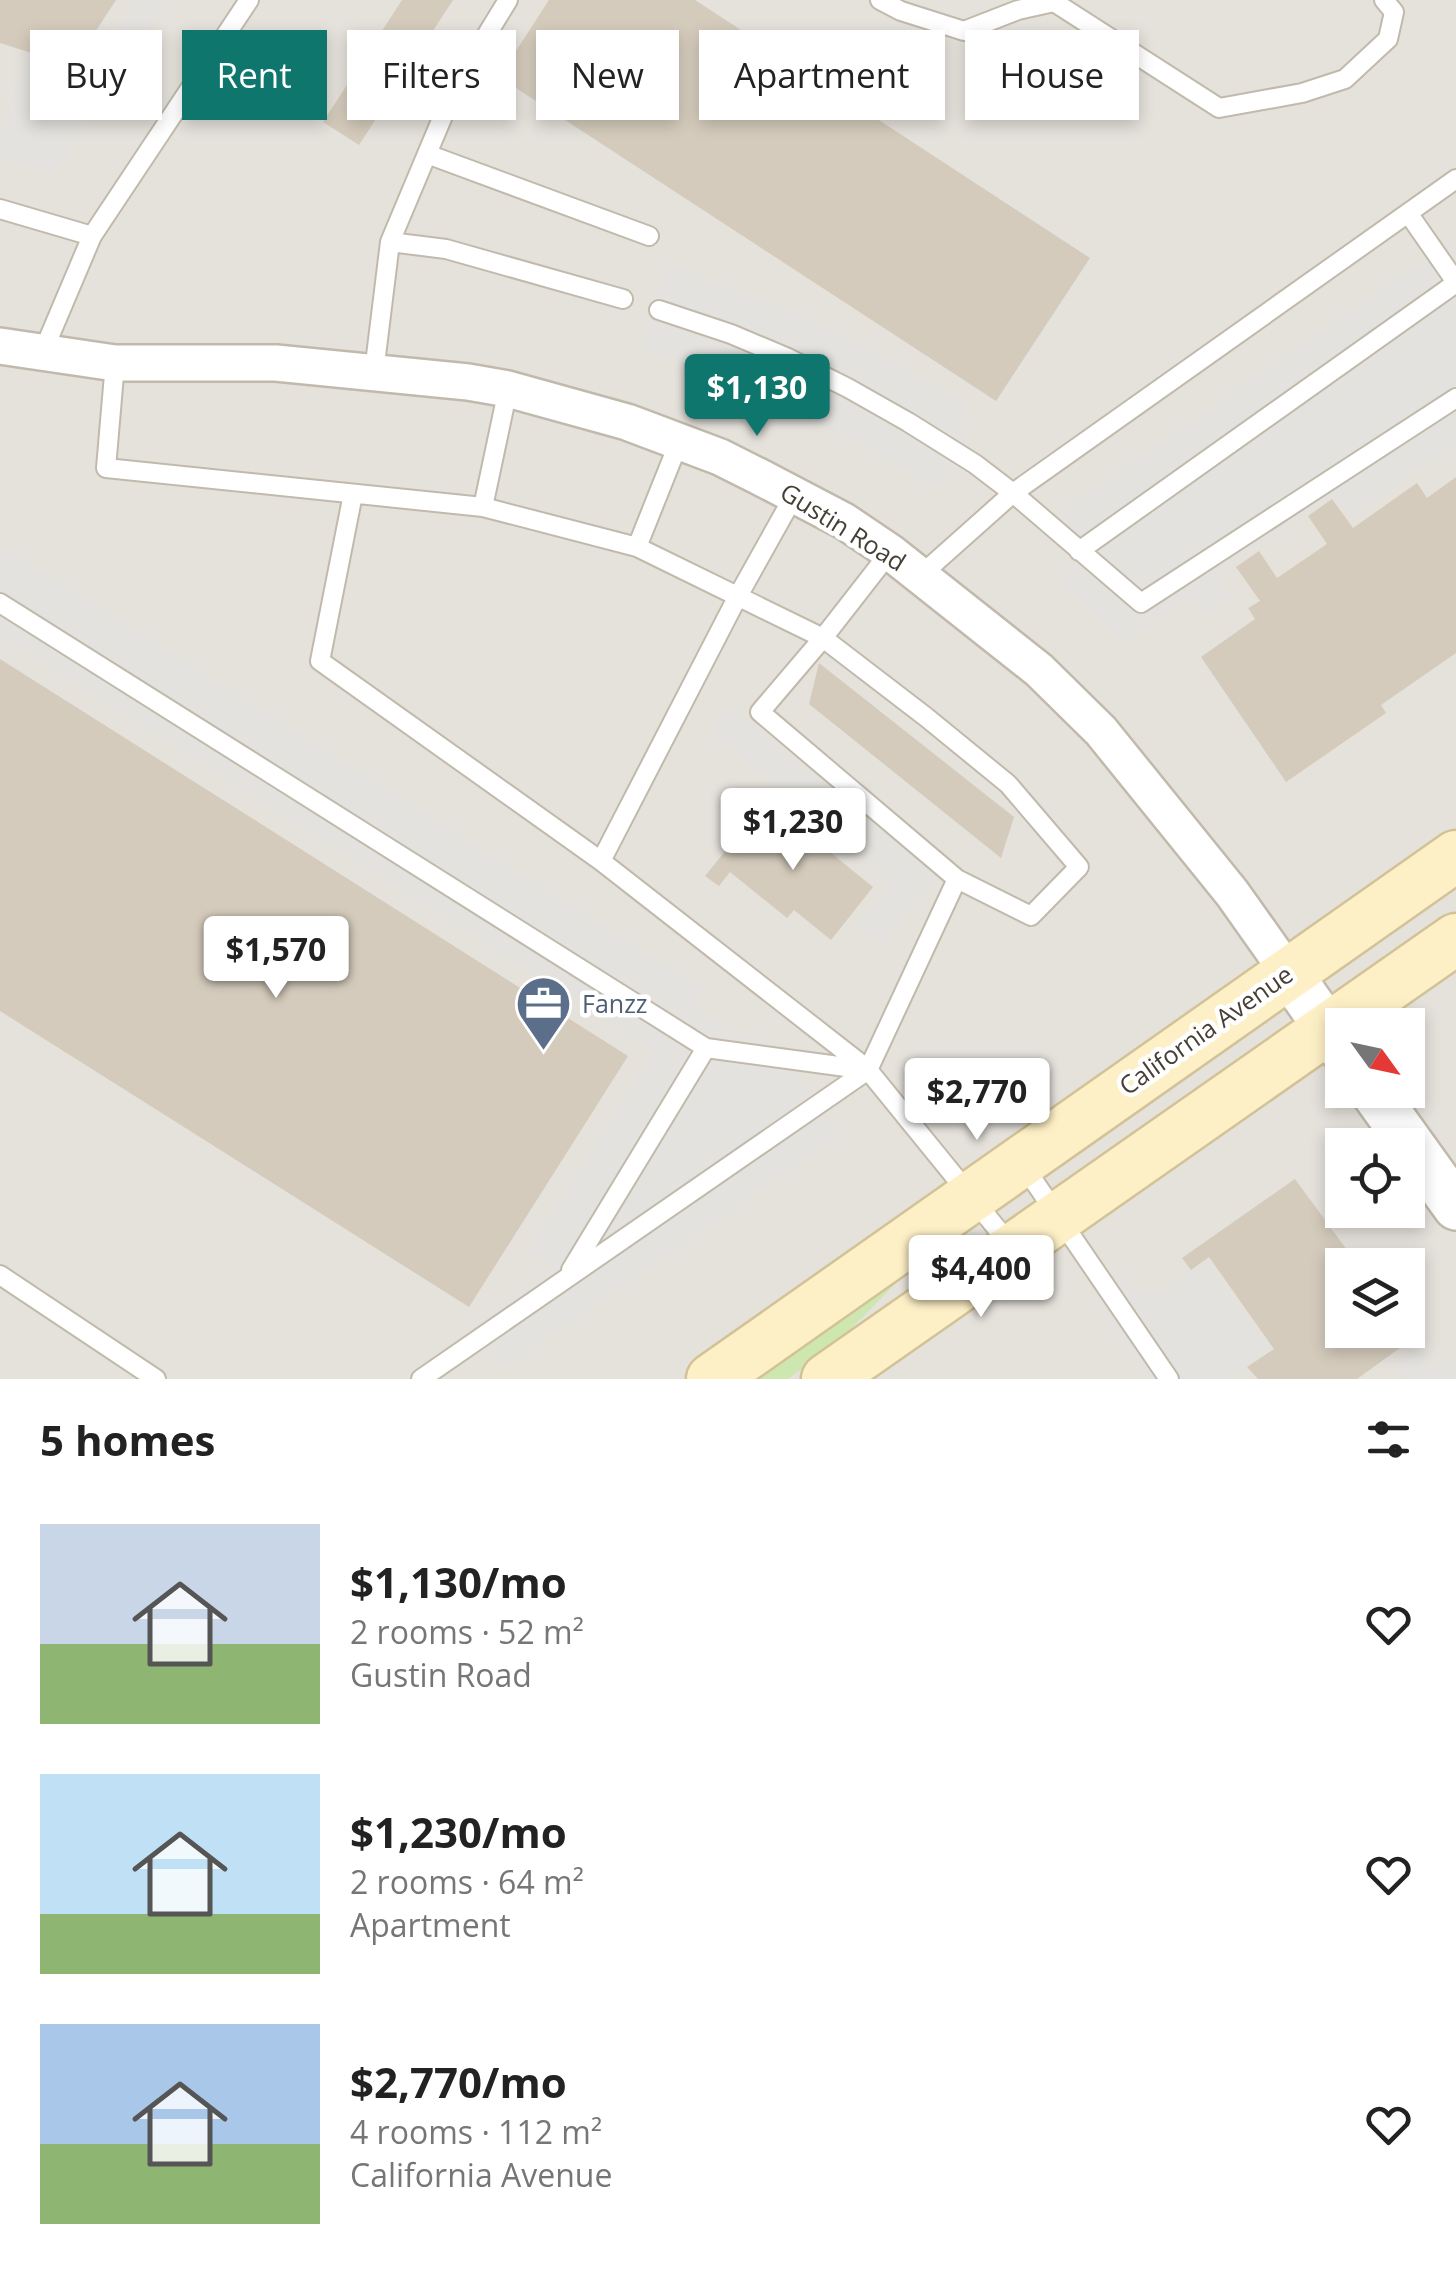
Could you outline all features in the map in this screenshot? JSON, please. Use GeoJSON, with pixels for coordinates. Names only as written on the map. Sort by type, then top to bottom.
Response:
{"type":"FeatureCollection","features":[{"type":"Feature","properties":{"kind":"main road","name":"California Avenue"},"geometry":{"type":"LineString","coordinates":[[712,1379],[1456,856]]}},
{"type":"Feature","properties":{"kind":"main road"},"geometry":{"type":"LineString","coordinates":[[1373,1008],[1456,939]]}},
{"type":"Feature","properties":{"kind":"main road"},"geometry":{"type":"LineString","coordinates":[[827,1379],[1060,1216],[1325,1045]]}},
{"type":"Feature","properties":{"kind":"street","name":"Gustin Road"},"geometry":{"type":"LineString","coordinates":[[0,346],[115,363],[276,363],[508,389],[626,422],[720,458],[795,494],[890,552],[1039,670],[1101,731],[1232,893],[1288,972]]}},
{"type":"Feature","properties":{"kind":"street"},"geometry":{"type":"LineString","coordinates":[[1288,972],[1325,1025]]}},
{"type":"Feature","properties":{"kind":"street"},"geometry":{"type":"LineString","coordinates":[[1385,1108],[1456,1207]]}},
{"type":"Feature","properties":{"kind":"lane"},"geometry":{"type":"LineString","coordinates":[[42,354],[92,236],[249,0]]}},
{"type":"Feature","properties":{"kind":"lane"},"geometry":{"type":"LineString","coordinates":[[374,372],[390,242],[456,85],[508,0]]}},
{"type":"Feature","properties":{"kind":"lane"},"geometry":{"type":"LineString","coordinates":[[880,0],[964,32],[1018,10],[1054,2],[1220,108],[1302,93],[1345,80],[1388,40],[1394,12],[1384,0]]}},
{"type":"Feature","properties":{"kind":"lane"},"geometry":{"type":"LineString","coordinates":[[427,154],[649,236]]}},
{"type":"Feature","properties":{"kind":"lane"},"geometry":{"type":"LineString","coordinates":[[920,575],[1013,493],[1456,179]]}},
{"type":"Feature","properties":{"kind":"lane"},"geometry":{"type":"LineString","coordinates":[[0,209],[92,236]]}},
{"type":"Feature","properties":{"kind":"lane"},"geometry":{"type":"LineString","coordinates":[[1079,551],[1456,283],[1408,213]]}},
{"type":"Feature","properties":{"kind":"lane"},"geometry":{"type":"LineString","coordinates":[[390,242],[446,249],[623,298]]}},
{"type":"Feature","properties":{"kind":"lane"},"geometry":{"type":"LineString","coordinates":[[659,310],[788,358],[848,388],[975,464],[1141,602],[1456,398]]}},
{"type":"Feature","properties":{"kind":"lane"},"geometry":{"type":"LineString","coordinates":[[115,363],[106,468],[483,507],[637,548],[823,638],[1008,784],[1079,867],[1031,916],[958,879],[760,712],[823,638],[890,552]]}},
{"type":"Feature","properties":{"kind":"lane"},"geometry":{"type":"LineString","coordinates":[[483,507],[508,389]]}},
{"type":"Feature","properties":{"kind":"lane"},"geometry":{"type":"LineString","coordinates":[[637,548],[680,442]]}},
{"type":"Feature","properties":{"kind":"lane"},"geometry":{"type":"LineString","coordinates":[[353,494],[320,661],[601,860],[868,1070],[1013,1249]]}},
{"type":"Feature","properties":{"kind":"lane"},"geometry":{"type":"LineString","coordinates":[[601,860],[795,494]]}},
{"type":"Feature","properties":{"kind":"lane"},"geometry":{"type":"LineString","coordinates":[[0,603],[706,1048],[868,1070]]}},
{"type":"Feature","properties":{"kind":"lane"},"geometry":{"type":"LineString","coordinates":[[421,1379],[868,1070],[958,879]]}},
{"type":"Feature","properties":{"kind":"lane"},"geometry":{"type":"LineString","coordinates":[[566,1278],[706,1048]]}},
{"type":"Feature","properties":{"kind":"lane"},"geometry":{"type":"LineString","coordinates":[[1020,1162],[1169,1379]]}},
{"type":"Feature","properties":{"kind":"lane"},"geometry":{"type":"LineString","coordinates":[[0,1275],[156,1379]]}},
{"type":"Feature","properties":{"kind":"shaded area"},"geometry":{"type":"Polygon","coordinates":[[[0,0],[1456,0],[1456,1379],[0,1379],[0,0]]]}},
{"type":"Feature","properties":{"kind":"shaded area"},"geometry":{"type":"Polygon","coordinates":[[[135,0],[167,0],[148,30],[116,30],[135,0]]]}},
{"type":"Feature","properties":{"kind":"shaded area"},"geometry":{"type":"Polygon","coordinates":[[[23,65],[30,67],[30,120],[90,120],[54,175],[0,157],[0,138],[23,65]]]}},
{"type":"Feature","properties":{"kind":"shaded area"},"geometry":{"type":"Polygon","coordinates":[[[1456,237],[1456,443],[1350,517],[1334,495],[1217,575],[1232,596],[1204,616],[1189,597],[1123,642],[1056,581],[1076,562],[1035,530],[1456,237]]]}},
{"type":"Feature","properties":{"kind":"shaded area"},"geometry":{"type":"Polygon","coordinates":[[[668,264],[795,313],[969,405],[957,426],[969,434],[934,489],[873,451],[755,391],[641,349],[668,264]]]}},
{"type":"Feature","properties":{"kind":"shaded area"},"geometry":{"type":"Polygon","coordinates":[[[0,544],[705,990],[694,1007],[731,1031],[774,1041],[839,1136],[503,1369],[473,1324],[552,1269],[527,1253],[654,1051],[0,636],[0,544]]]}},
{"type":"Feature","properties":{"kind":"shaded area"},"geometry":{"type":"Polygon","coordinates":[[[731,707],[938,876],[881,946],[857,926],[893,881],[710,732],[731,707]]]}},
{"type":"Feature","properties":{"kind":"shaded area"},"geometry":{"type":"Polygon","coordinates":[[[1208,1261],[1271,1350],[1231,1379],[1149,1379],[1092,1298],[1123,1276],[1136,1288],[1161,1293],[1208,1261]]]}},
{"type":"Feature","properties":{"kind":"shaded area"},"geometry":{"type":"Polygon","coordinates":[[[1418,1351],[1434,1373],[1456,1357],[1456,1379],[1405,1379],[1397,1367],[1418,1351]]]}},
{"type":"Feature","properties":{"kind":"green space"},"geometry":{"type":"Polygon","coordinates":[[[901,1278],[835,1345],[788,1379],[751,1379],[901,1278]]]}},
{"type":"Feature","properties":{"kind":"building"},"geometry":{"type":"Polygon","coordinates":[[[0,0],[116,0],[96,30],[30,30],[30,52],[0,43],[0,0]]]}},
{"type":"Feature","properties":{"kind":"building"},"geometry":{"type":"Polygon","coordinates":[[[402,0],[453,0],[434,30],[383,30],[402,0]]]}},
{"type":"Feature","properties":{"kind":"building"},"geometry":{"type":"Polygon","coordinates":[[[549,0],[695,0],[741,30],[699,30],[699,120],[879,120],[1090,258],[996,401],[565,120],[679,120],[679,30],[536,30],[536,101],[516,88],[516,51],[549,0]]]}},
{"type":"Feature","properties":{"kind":"building"},"geometry":{"type":"Polygon","coordinates":[[[347,85],[347,120],[375,120],[359,145],[323,122],[347,85]]]}},
{"type":"Feature","properties":{"kind":"building"},"geometry":{"type":"Polygon","coordinates":[[[1456,477],[1456,653],[1381,705],[1386,713],[1286,782],[1201,657],[1255,619],[1248,608],[1260,601],[1236,567],[1259,551],[1277,578],[1327,544],[1308,516],[1332,499],[1353,528],[1417,483],[1427,498],[1456,477]]]}},
{"type":"Feature","properties":{"kind":"building"},"geometry":{"type":"Polygon","coordinates":[[[0,659],[628,1056],[469,1307],[0,1011],[0,659]]]}},
{"type":"Feature","properties":{"kind":"building"},"geometry":{"type":"Polygon","coordinates":[[[819,663],[1014,817],[1001,858],[809,704],[819,663]]]}},
{"type":"Feature","properties":{"kind":"building"},"geometry":{"type":"Polygon","coordinates":[[[759,809],[777,823],[783,814],[873,887],[831,940],[794,910],[787,918],[730,872],[719,886],[705,876],[759,809]]]}},
{"type":"Feature","properties":{"kind":"building"},"geometry":{"type":"Polygon","coordinates":[[[1295,1179],[1325,1220],[1325,1228],[1331,1228],[1346,1248],[1325,1248],[1325,1348],[1400,1348],[1357,1379],[1258,1379],[1247,1367],[1274,1349],[1209,1257],[1191,1270],[1182,1258],[1295,1179]]]}},
{"type":"Feature","properties":{"kind":"place","name":"Fanzz"},"geometry":{"type":"Point","coordinates":[543,1053]}}]}
